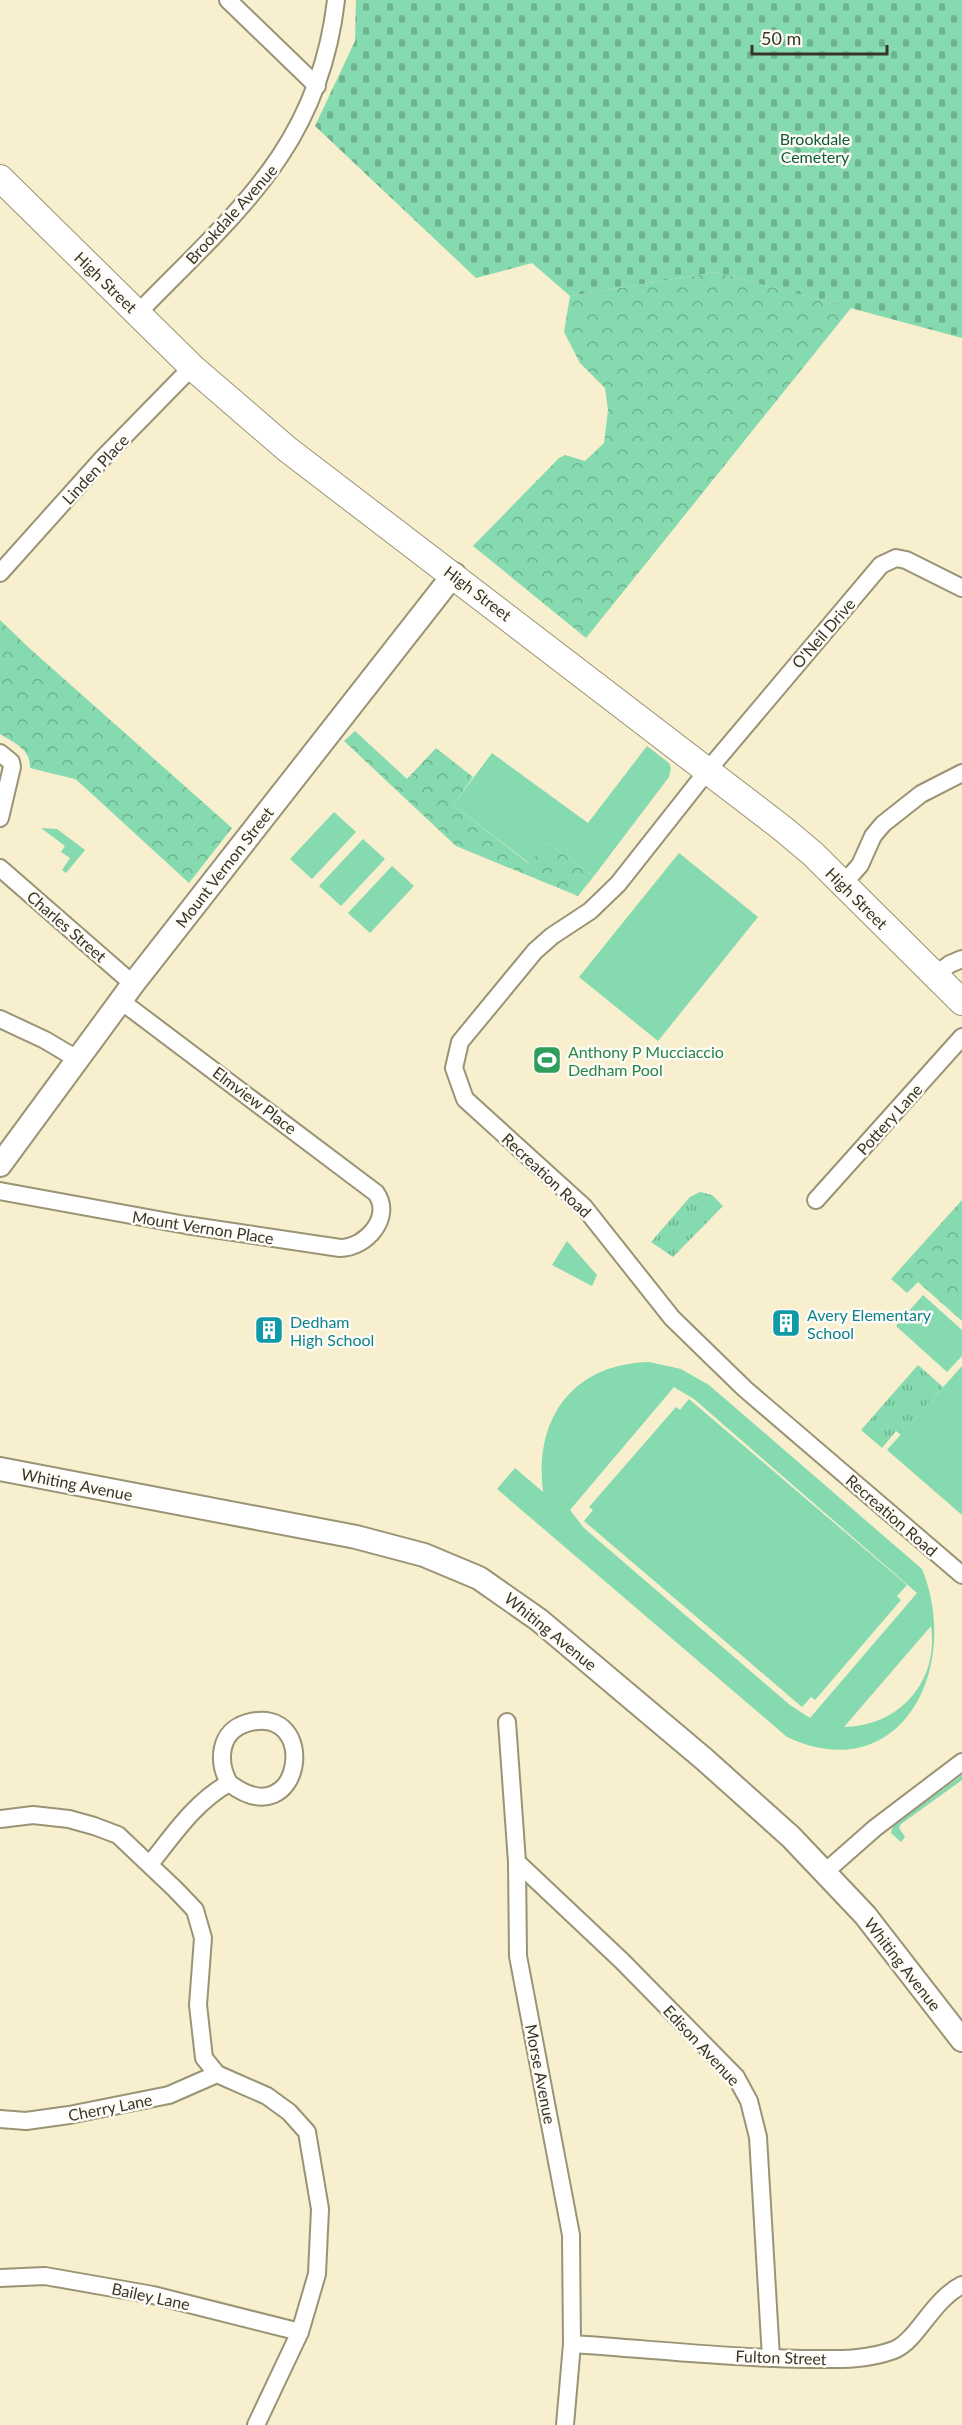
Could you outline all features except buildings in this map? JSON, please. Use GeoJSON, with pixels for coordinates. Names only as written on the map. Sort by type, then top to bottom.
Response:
{"type":"FeatureCollection","features":[{"type":"Feature","properties":{"kind":"main road","name":"High Street"},"geometry":{"type":"LineString","coordinates":[[0,178],[192,367],[287,449],[454,574],[799,842],[962,1002]]}},
{"type":"Feature","properties":{"kind":"street"},"geometry":{"type":"LineString","coordinates":[[228,0],[317,86]]}},
{"type":"Feature","properties":{"kind":"street","name":"Brookdale Avenue"},"geometry":{"type":"LineString","coordinates":[[138,313],[263,182],[296,133],[317,86],[331,39],[336,0]]}},
{"type":"Feature","properties":{"kind":"street","name":"Linden Place"},"geometry":{"type":"LineString","coordinates":[[0,573],[103,458],[192,367]]}},
{"type":"Feature","properties":{"kind":"street","name":"O'Neil Drive"},"geometry":{"type":"LineString","coordinates":[[708,770],[873,573],[888,559],[906,560],[962,588]]}},
{"type":"Feature","properties":{"kind":"street","name":"Mount Vernon Street"},"geometry":{"type":"LineString","coordinates":[[0,1165],[127,993],[454,574]]}},
{"type":"Feature","properties":{"kind":"street"},"geometry":{"type":"LineString","coordinates":[[0,753],[11,762],[12,767],[0,818]]}},
{"type":"Feature","properties":{"kind":"street","name":"Recreation Road"},"geometry":{"type":"LineString","coordinates":[[708,770],[604,900],[535,951],[467,1032],[455,1054],[454,1068],[465,1099],[584,1207],[672,1318],[745,1389],[962,1575]]}},
{"type":"Feature","properties":{"kind":"street"},"geometry":{"type":"LineString","coordinates":[[843,884],[860,865],[869,842],[883,824],[921,794],[962,772]]}},
{"type":"Feature","properties":{"kind":"street","name":"Charles Street"},"geometry":{"type":"LineString","coordinates":[[0,868],[127,993]]}},
{"type":"Feature","properties":{"kind":"street"},"geometry":{"type":"LineString","coordinates":[[935,975],[950,964],[962,959]]}},
{"type":"Feature","properties":{"kind":"street","name":"Elmview Place"},"geometry":{"type":"LineString","coordinates":[[127,993],[376,1193],[382,1206]]}},
{"type":"Feature","properties":{"kind":"street"},"geometry":{"type":"LineString","coordinates":[[0,1019],[45,1040],[77,1059]]}},
{"type":"Feature","properties":{"kind":"street","name":"Pottery Lane"},"geometry":{"type":"LineString","coordinates":[[816,1200],[962,1037]]}},
{"type":"Feature","properties":{"kind":"street","name":"Mount Vernon Place"},"geometry":{"type":"LineString","coordinates":[[0,1191],[186,1225],[340,1248],[352,1248],[365,1241],[380,1216],[382,1206]]}},
{"type":"Feature","properties":{"kind":"street","name":"Whiting Avenue"},"geometry":{"type":"LineString","coordinates":[[0,1469],[356,1537],[424,1555],[454,1566],[501,1592],[539,1620],[734,1785],[825,1872],[891,1946],[962,2040]]}},
{"type":"Feature","properties":{"kind":"street"},"geometry":{"type":"LineString","coordinates":[[257,1721],[270,1722],[289,1737],[294,1748],[293,1772],[277,1791],[265,1796],[253,1796],[241,1792],[229,1783],[221,1762],[222,1749],[235,1729],[257,1721]]}},
{"type":"Feature","properties":{"kind":"street","name":"Morse Avenue"},"geometry":{"type":"LineString","coordinates":[[507,1722],[517,1862],[518,1956],[571,2235],[572,2344],[565,2425]]}},
{"type":"Feature","properties":{"kind":"street"},"geometry":{"type":"LineString","coordinates":[[825,1872],[875,1828],[962,1762]]}},
{"type":"Feature","properties":{"kind":"street"},"geometry":{"type":"LineString","coordinates":[[150,1864],[189,1814],[213,1792],[229,1783]]}},
{"type":"Feature","properties":{"kind":"street"},"geometry":{"type":"LineString","coordinates":[[0,1819],[33,1815],[69,1819],[94,1826],[118,1835],[150,1864],[195,1910],[203,1938],[198,2005],[204,2058],[217,2074],[267,2096],[289,2112],[307,2132],[320,2209],[317,2274],[300,2331],[256,2425]]}},
{"type":"Feature","properties":{"kind":"street","name":"Edison Avenue"},"geometry":{"type":"LineString","coordinates":[[517,1862],[622,1961],[736,2077],[749,2101],[758,2138],[771,2358]]}},
{"type":"Feature","properties":{"kind":"street","name":"Cherry Lane"},"geometry":{"type":"LineString","coordinates":[[0,2119],[26,2121],[58,2117],[169,2095],[217,2074]]}},
{"type":"Feature","properties":{"kind":"street","name":"Bailey Lane"},"geometry":{"type":"LineString","coordinates":[[0,2278],[45,2276],[131,2291],[300,2331]]}},
{"type":"Feature","properties":{"kind":"street","name":"Fulton Street"},"geometry":{"type":"LineString","coordinates":[[572,2344],[771,2358],[864,2359],[896,2349],[907,2342],[949,2291],[962,2285]]}},
{"type":"Feature","properties":{"kind":"green space","name":"Brookdale Cemetery"},"geometry":{"type":"Polygon","coordinates":[[[356,0],[962,0],[962,338],[716,272],[570,296],[532,263],[476,278],[315,126],[355,41],[356,0]]]}},
{"type":"Feature","properties":{"kind":"green space"},"geometry":{"type":"Polygon","coordinates":[[[716,272],[851,308],[586,638],[473,546],[559,458],[565,455],[585,461],[604,443],[608,410],[605,388],[580,363],[564,332],[570,296],[716,272]]]}},
{"type":"Feature","properties":{"kind":"green space"},"geometry":{"type":"Polygon","coordinates":[[[0,620],[232,828],[189,883],[75,779],[30,768],[30,761],[25,751],[0,734],[0,620]]]}},
{"type":"Feature","properties":{"kind":"green space"},"geometry":{"type":"Polygon","coordinates":[[[355,731],[407,779],[436,748],[473,777],[453,805],[528,863],[548,843],[594,876],[578,896],[456,846],[344,741],[355,731]]]}},
{"type":"Feature","properties":{"kind":"green space"},"geometry":{"type":"Polygon","coordinates":[[[647,746],[669,763],[671,768],[669,777],[594,876],[548,843],[529,863],[453,805],[492,753],[588,823],[647,746]]]}},
{"type":"Feature","properties":{"kind":"green space"},"geometry":{"type":"Polygon","coordinates":[[[334,812],[356,832],[312,879],[290,859],[334,812]]]}},
{"type":"Feature","properties":{"kind":"green space"},"geometry":{"type":"Polygon","coordinates":[[[41,828],[57,829],[85,850],[66,873],[62,870],[70,858],[61,852],[65,846],[41,828]]]}},
{"type":"Feature","properties":{"kind":"green space"},"geometry":{"type":"Polygon","coordinates":[[[363,839],[385,859],[341,906],[319,886],[363,839]]]}},
{"type":"Feature","properties":{"kind":"green space"},"geometry":{"type":"Polygon","coordinates":[[[679,853],[758,917],[658,1041],[579,977],[679,853]]]}},
{"type":"Feature","properties":{"kind":"green space"},"geometry":{"type":"Polygon","coordinates":[[[392,866],[414,886],[370,933],[348,913],[392,866]]]}},
{"type":"Feature","properties":{"kind":"green space"},"geometry":{"type":"Polygon","coordinates":[[[700,1192],[712,1195],[723,1206],[673,1257],[651,1242],[690,1197],[700,1192]]]}},
{"type":"Feature","properties":{"kind":"green space"},"geometry":{"type":"Polygon","coordinates":[[[962,1200],[962,1321],[918,1282],[907,1293],[891,1279],[962,1200]]]}},
{"type":"Feature","properties":{"kind":"green space"},"geometry":{"type":"Polygon","coordinates":[[[567,1241],[597,1275],[592,1286],[552,1265],[567,1241]]]}},
{"type":"Feature","properties":{"kind":"green space"},"geometry":{"type":"Polygon","coordinates":[[[923,1295],[962,1330],[962,1356],[947,1372],[896,1326],[923,1295]]]}},
{"type":"Feature","properties":{"kind":"green space"},"geometry":{"type":"Polygon","coordinates":[[[649,1362],[681,1369],[709,1385],[922,1569],[932,1607],[934,1644],[927,1679],[912,1710],[890,1733],[862,1747],[827,1749],[787,1737],[497,1489],[515,1468],[543,1492],[542,1466],[545,1441],[552,1419],[564,1400],[579,1385],[599,1373],[622,1365],[649,1362]],[[674,1387],[570,1510],[584,1528],[790,1705],[810,1718],[917,1593],[694,1399],[674,1387]],[[931,1626],[844,1727],[864,1725],[882,1719],[912,1697],[929,1665],[932,1646],[931,1626]]]}},
{"type":"Feature","properties":{"kind":"green space"},"geometry":{"type":"Polygon","coordinates":[[[918,1365],[943,1387],[901,1435],[896,1431],[882,1448],[861,1430],[918,1365]]]}},
{"type":"Feature","properties":{"kind":"green space"},"geometry":{"type":"Polygon","coordinates":[[[962,1366],[962,1515],[887,1450],[962,1366]]]}},
{"type":"Feature","properties":{"kind":"green space"},"geometry":{"type":"Polygon","coordinates":[[[689,1399],[907,1585],[897,1596],[901,1600],[815,1700],[811,1697],[802,1707],[584,1521],[593,1510],[589,1507],[676,1407],[680,1410],[689,1399]]]}},
{"type":"Feature","properties":{"kind":"green space"},"geometry":{"type":"Polygon","coordinates":[[[962,1775],[962,1780],[901,1824],[899,1828],[905,1837],[901,1842],[891,1833],[893,1826],[962,1775]]]}},
{"type":"Feature","properties":{"kind":"place","name":"Anthony P Mucciaccio Dedham Pool"},"geometry":{"type":"Point","coordinates":[547,1060]}},
{"type":"Feature","properties":{"kind":"place","name":"Avery Elementary School"},"geometry":{"type":"Point","coordinates":[786,1323]}},
{"type":"Feature","properties":{"kind":"place","name":"Dedham High School"},"geometry":{"type":"Point","coordinates":[269,1330]}}]}
